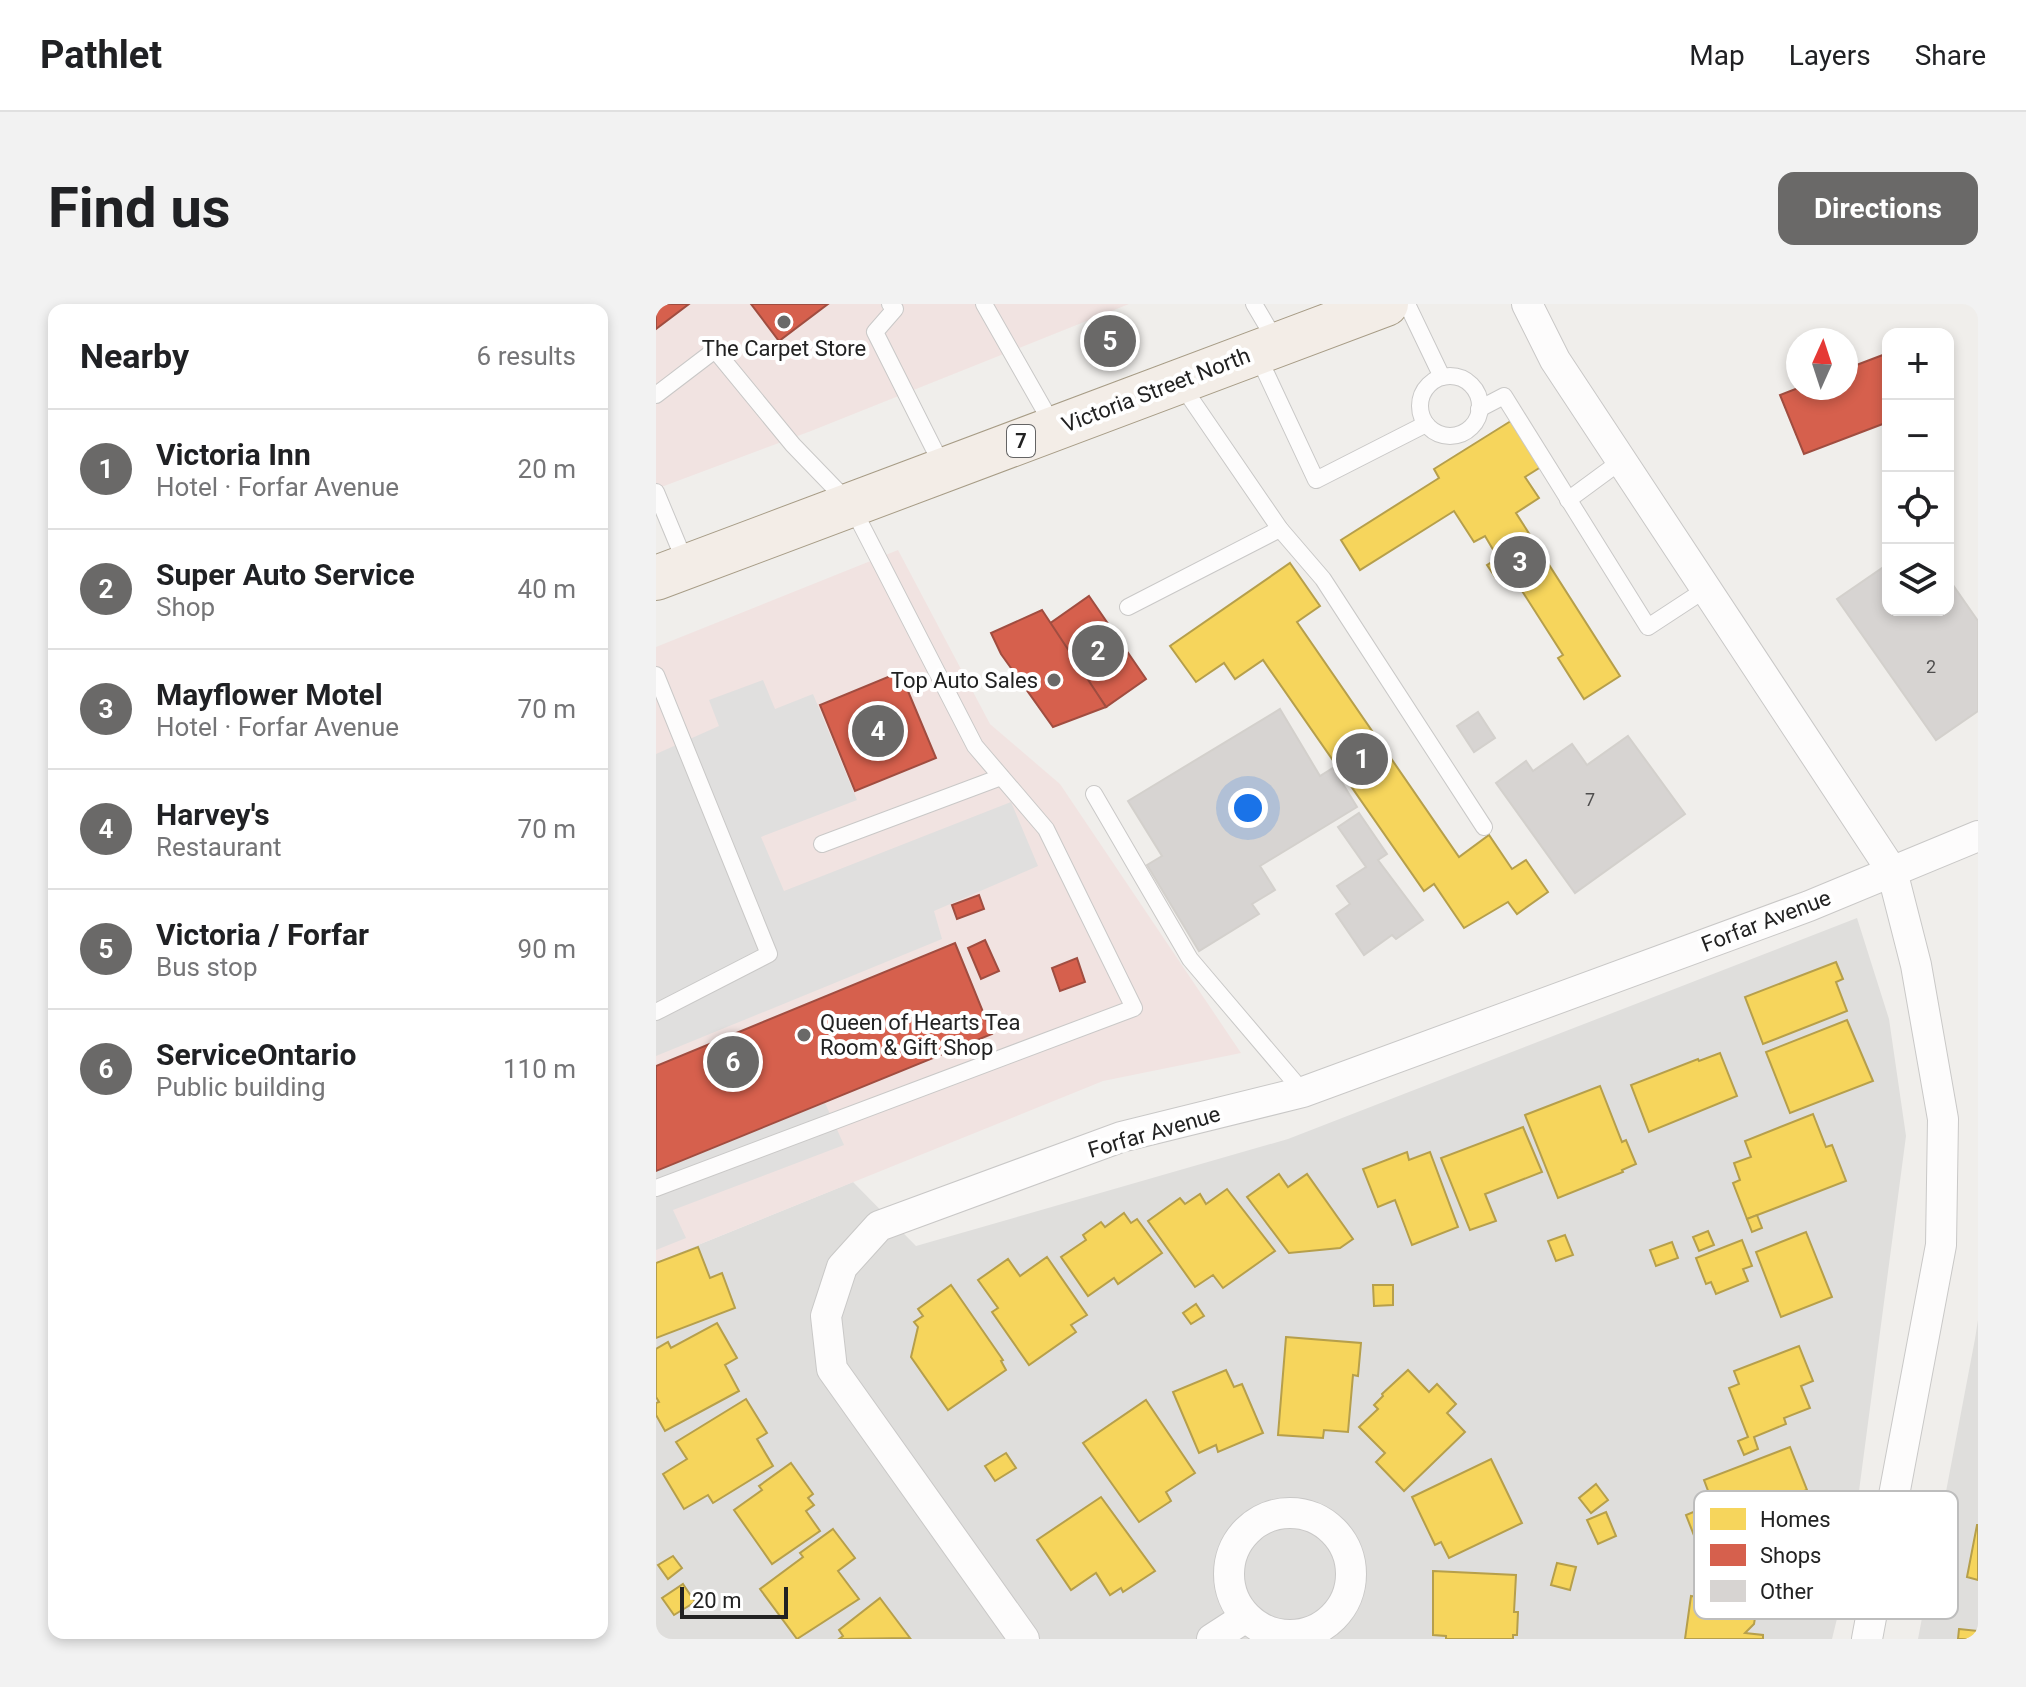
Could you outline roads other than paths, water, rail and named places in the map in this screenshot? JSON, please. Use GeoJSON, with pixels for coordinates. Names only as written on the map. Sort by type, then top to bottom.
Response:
{"type":"FeatureCollection","features":[{"type":"Feature","properties":{"kind":"main road","name":"Victoria Street North"},"geometry":{"type":"LineString","coordinates":[[672,572],[1386,304]]}},
{"type":"Feature","properties":{"kind":"street"},"geometry":{"type":"LineString","coordinates":[[1527,304],[1555,360],[1892,871],[1916,965],[1943,1119],[1941,1245],[1895,1491]]}},
{"type":"Feature","properties":{"kind":"street","name":"Forfar Avenue"},"geometry":{"type":"LineString","coordinates":[[1024,1639],[832,1369],[826,1316],[842,1267],[879,1226],[1121,1137],[1303,1092],[1809,906],[1978,836]]}},
{"type":"Feature","properties":{"kind":"street"},"geometry":{"type":"LineString","coordinates":[[1281,1513],[1302,1513],[1317,1518],[1334,1530],[1344,1544],[1351,1564],[1350,1588],[1334,1616],[1317,1629],[1284,1636],[1263,1630],[1246,1617],[1237,1607],[1229,1587],[1231,1553],[1242,1535],[1258,1520],[1281,1513]]}},
{"type":"Feature","properties":{"kind":"street"},"geometry":{"type":"LineString","coordinates":[[1212,1639],[1246,1617]]}},
{"type":"Feature","properties":{"kind":"street"},"geometry":{"type":"LineString","coordinates":[[1867,1639],[1871,1619]]}},
{"type":"Feature","properties":{"kind":"lane"},"geometry":{"type":"LineString","coordinates":[[890,304],[895,309],[875,332],[944,470]]}},
{"type":"Feature","properties":{"kind":"lane"},"geometry":{"type":"LineString","coordinates":[[984,304],[1055,428]]}},
{"type":"Feature","properties":{"kind":"lane"},"geometry":{"type":"LineString","coordinates":[[1254,304],[1267,349],[1316,480],[1426,424]]}},
{"type":"Feature","properties":{"kind":"lane"},"geometry":{"type":"LineString","coordinates":[[1407,304],[1442,377]]}},
{"type":"Feature","properties":{"kind":"lane"},"geometry":{"type":"LineString","coordinates":[[656,395],[715,350],[793,445],[851,505],[975,746],[1046,829],[1134,1008],[656,1188]]}},
{"type":"Feature","properties":{"kind":"lane"},"geometry":{"type":"LineString","coordinates":[[1461,378],[1469,383],[1479,399],[1479,409],[1471,426],[1454,435],[1443,435],[1426,424],[1421,416],[1421,396],[1433,380],[1461,378]]}},
{"type":"Feature","properties":{"kind":"lane"},"geometry":{"type":"LineString","coordinates":[[1179,382],[1280,529],[1323,579],[1484,827]]}},
{"type":"Feature","properties":{"kind":"lane"},"geometry":{"type":"LineString","coordinates":[[1479,409],[1504,396],[1648,627],[1706,589]]}},
{"type":"Feature","properties":{"kind":"lane"},"geometry":{"type":"LineString","coordinates":[[1568,500],[1621,461]]}},
{"type":"Feature","properties":{"kind":"lane"},"geometry":{"type":"LineString","coordinates":[[656,492],[672,572]]}},
{"type":"Feature","properties":{"kind":"lane"},"geometry":{"type":"LineString","coordinates":[[1128,607],[1280,529]]}},
{"type":"Feature","properties":{"kind":"lane"},"geometry":{"type":"LineString","coordinates":[[656,675],[769,954],[656,1012]]}},
{"type":"Feature","properties":{"kind":"lane"},"geometry":{"type":"LineString","coordinates":[[822,844],[1001,777]]}},
{"type":"Feature","properties":{"kind":"lane"},"geometry":{"type":"LineString","coordinates":[[1094,794],[1190,959],[1303,1092]]}},
{"type":"Feature","properties":{"kind":"place","name":"The Carpet Store"},"geometry":{"type":"Point","coordinates":[784,322]}},
{"type":"Feature","properties":{"kind":"place","name":"Victoria / Forfar"},"geometry":{"type":"Point","coordinates":[1110,341]}},
{"type":"Feature","properties":{"kind":"place","name":"Mayflower Motel"},"geometry":{"type":"Point","coordinates":[1520,562]}},
{"type":"Feature","properties":{"kind":"place","name":"Super Auto Service"},"geometry":{"type":"Point","coordinates":[1098,651]}},
{"type":"Feature","properties":{"kind":"place","name":"Top Auto Sales"},"geometry":{"type":"Point","coordinates":[1054,680]}},
{"type":"Feature","properties":{"kind":"place","name":"Harvey's"},"geometry":{"type":"Point","coordinates":[878,731]}},
{"type":"Feature","properties":{"kind":"place","name":"Victoria Inn"},"geometry":{"type":"Point","coordinates":[1362,759]}},
{"type":"Feature","properties":{"kind":"place","name":"Queen of Hearts Tea Room & Gift Shop"},"geometry":{"type":"Point","coordinates":[804,1035]}},
{"type":"Feature","properties":{"kind":"place","name":"ServiceOntario"},"geometry":{"type":"Point","coordinates":[733,1062]}}]}
